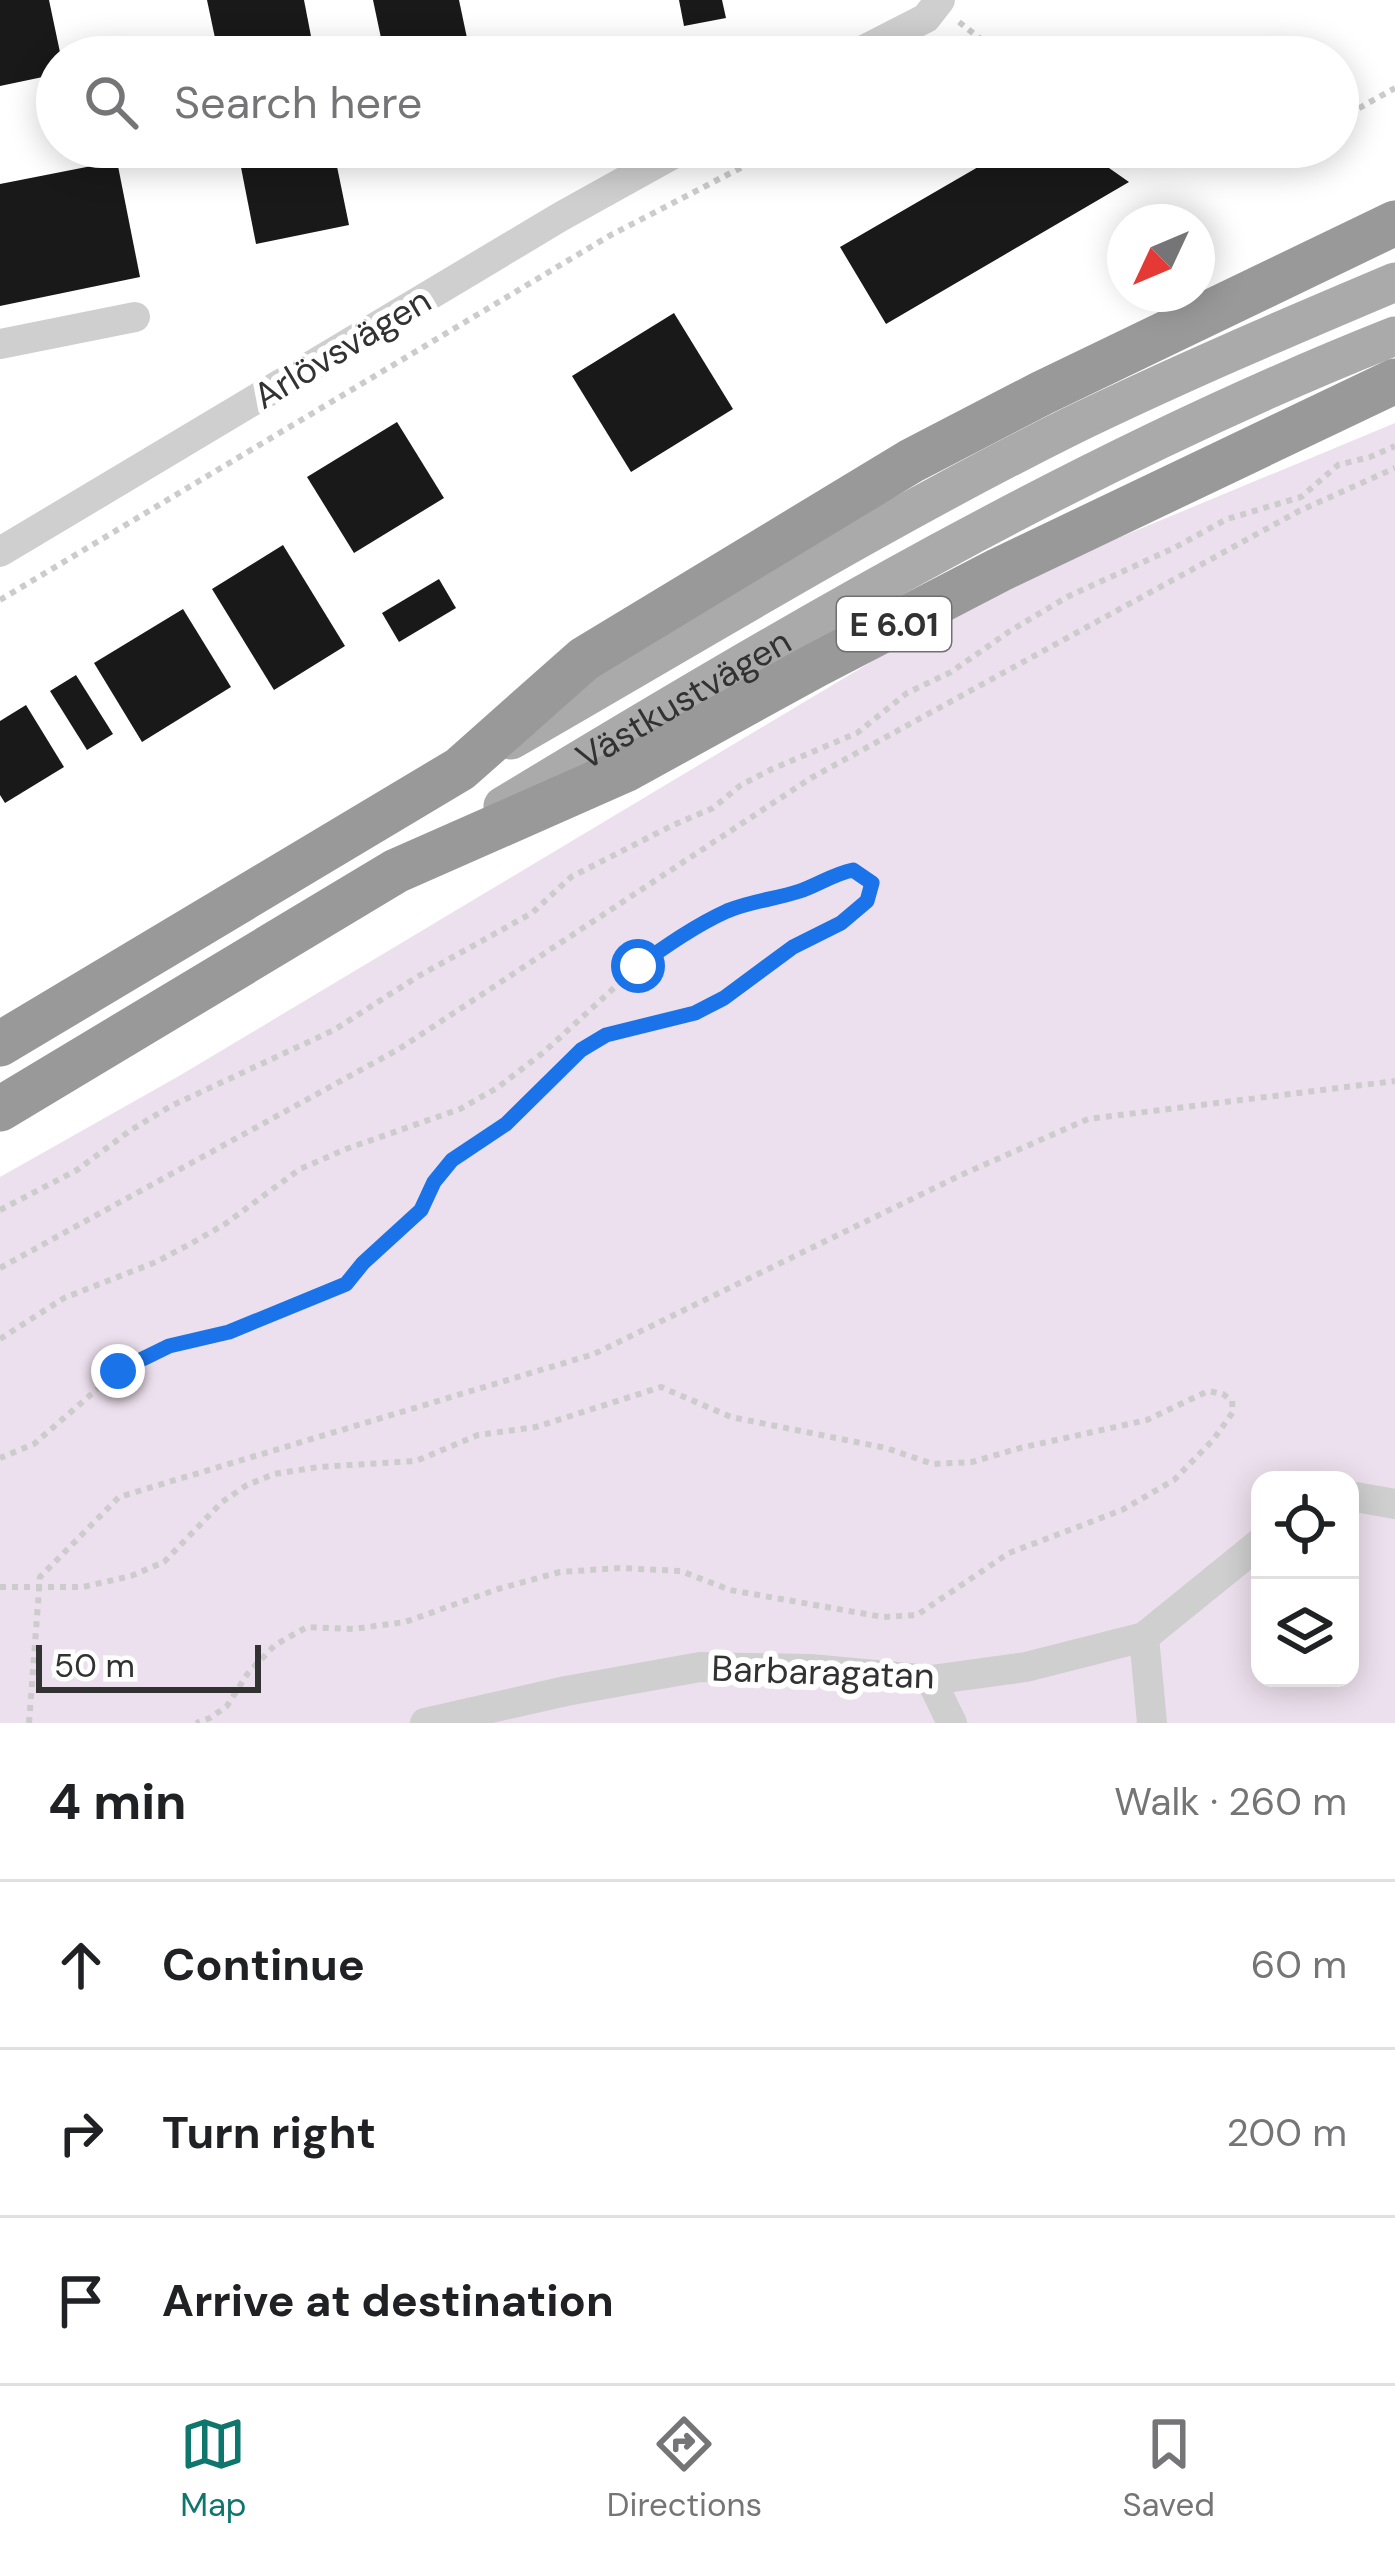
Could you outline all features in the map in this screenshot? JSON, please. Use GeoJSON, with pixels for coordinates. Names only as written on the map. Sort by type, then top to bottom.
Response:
{"type":"FeatureCollection","features":[{"type":"Feature","properties":{"kind":"highway"},"geometry":{"type":"LineString","coordinates":[[460,769],[584,659],[910,461],[1395,223]]}},
{"type":"Feature","properties":{"kind":"highway","name":"E 6.01"},"geometry":{"type":"LineString","coordinates":[[396,871],[625,770],[999,570],[1395,382]]}},
{"type":"Feature","properties":{"kind":"highway","name":"Västkustvägen"},"geometry":{"type":"LineString","coordinates":[[0,1044],[460,769]]}},
{"type":"Feature","properties":{"kind":"highway","name":"Västkustvägen"},"geometry":{"type":"LineString","coordinates":[[0,1109],[396,871]]}},
{"type":"Feature","properties":{"kind":"main road","name":"Västkustvägen"},"geometry":{"type":"LineString","coordinates":[[460,769],[915,508],[1070,427],[1395,282]]}},
{"type":"Feature","properties":{"kind":"main road","name":"Västkustvägen"},"geometry":{"type":"LineString","coordinates":[[396,871],[927,560],[1291,377],[1395,336]]}},
{"type":"Feature","properties":{"kind":"street"},"geometry":{"type":"LineString","coordinates":[[891,36],[926,18],[939,2]]}},
{"type":"Feature","properties":{"kind":"street","name":"Arlövsvägen"},"geometry":{"type":"LineString","coordinates":[[0,552],[649,168]]}},
{"type":"Feature","properties":{"kind":"street"},"geometry":{"type":"LineString","coordinates":[[0,344],[135,317]]}},
{"type":"Feature","properties":{"kind":"street"},"geometry":{"type":"LineString","coordinates":[[1359,1498],[1395,1504]]}},
{"type":"Feature","properties":{"kind":"street","name":"Barbaragatan"},"geometry":{"type":"LineString","coordinates":[[425,1723],[700,1667],[810,1669],[931,1680],[1026,1666],[1144,1637],[1251,1550]]}},
{"type":"Feature","properties":{"kind":"street"},"geometry":{"type":"LineString","coordinates":[[1144,1637],[1152,1723]]}},
{"type":"Feature","properties":{"kind":"street"},"geometry":{"type":"LineString","coordinates":[[931,1680],[952,1723]]}},
{"type":"Feature","properties":{"kind":"path"},"geometry":{"type":"LineString","coordinates":[[939,2],[976,36]]}},
{"type":"Feature","properties":{"kind":"path"},"geometry":{"type":"LineString","coordinates":[[1359,108],[1395,88]]}},
{"type":"Feature","properties":{"kind":"path"},"geometry":{"type":"LineString","coordinates":[[0,600],[610,236],[741,168]]}},
{"type":"Feature","properties":{"kind":"path"},"geometry":{"type":"LineString","coordinates":[[0,1210],[77,1170],[171,1106],[334,1030],[532,913],[572,877],[713,808],[741,784],[857,733],[907,693],[951,672],[1066,597],[1227,519],[1301,497],[1338,465],[1395,446]]}},
{"type":"Feature","properties":{"kind":"path"},"geometry":{"type":"LineString","coordinates":[[0,1268],[399,1049],[811,778],[1299,511],[1395,468]]}},
{"type":"Feature","properties":{"kind":"path"},"geometry":{"type":"LineString","coordinates":[[0,1339],[64,1298],[156,1262],[208,1234],[301,1169],[460,1109],[497,1088],[638,966],[725,912],[853,870],[872,883],[867,901],[841,923],[782,954],[724,998],[695,1013],[606,1035],[581,1050],[506,1124],[452,1160],[434,1182],[421,1210],[346,1284],[229,1332],[169,1346],[118,1371],[34,1444],[0,1458]]}},
{"type":"Feature","properties":{"kind":"path"},"geometry":{"type":"LineString","coordinates":[[29,1723],[40,1577],[119,1497],[594,1354],[961,1175],[1088,1119],[1395,1081]]}},
{"type":"Feature","properties":{"kind":"path"},"geometry":{"type":"LineString","coordinates":[[0,1587],[83,1587],[131,1576],[164,1562],[222,1502],[274,1474],[416,1462],[478,1436],[536,1427],[662,1388],[731,1418],[886,1448],[932,1464],[972,1462],[1148,1420],[1208,1391],[1232,1401],[1232,1412],[1213,1440],[1174,1480],[1122,1510],[1010,1553],[917,1615],[883,1617],[730,1590],[681,1571],[560,1572],[406,1622],[353,1629],[307,1627],[275,1646],[248,1673],[226,1706],[196,1723]]}},
{"type":"Feature","properties":{"kind":"shaded area"},"geometry":{"type":"Polygon","coordinates":[[[1395,423],[1395,1723],[0,1723],[0,1177],[179,1076],[988,592],[1395,423]]]}},
{"type":"Feature","properties":{"kind":"building"},"geometry":{"type":"Polygon","coordinates":[[[0,0],[49,0],[57,36],[36,36],[36,78],[0,86],[0,0]]]}},
{"type":"Feature","properties":{"kind":"building"},"geometry":{"type":"Polygon","coordinates":[[[207,0],[304,0],[311,36],[215,36],[207,0]]]}},
{"type":"Feature","properties":{"kind":"building"},"geometry":{"type":"Polygon","coordinates":[[[373,0],[459,0],[467,36],[381,36],[373,0]]]}},
{"type":"Feature","properties":{"kind":"building"},"geometry":{"type":"Polygon","coordinates":[[[679,0],[722,0],[726,18],[684,26],[679,0]]]}},
{"type":"Feature","properties":{"kind":"building"},"geometry":{"type":"Polygon","coordinates":[[[81,168],[118,168],[140,277],[0,306],[0,184],[81,168]]]}},
{"type":"Feature","properties":{"kind":"building"},"geometry":{"type":"Polygon","coordinates":[[[241,168],[337,168],[349,225],[256,244],[241,168]]]}},
{"type":"Feature","properties":{"kind":"building"},"geometry":{"type":"Polygon","coordinates":[[[976,168],[1109,168],[1129,182],[886,324],[840,247],[976,168]]]}},
{"type":"Feature","properties":{"kind":"building"},"geometry":{"type":"Polygon","coordinates":[[[674,313],[733,409],[631,472],[572,376],[674,313]]]}},
{"type":"Feature","properties":{"kind":"building"},"geometry":{"type":"Polygon","coordinates":[[[397,422],[444,498],[354,553],[307,477],[397,422]]]}},
{"type":"Feature","properties":{"kind":"building"},"geometry":{"type":"Polygon","coordinates":[[[283,545],[345,646],[274,690],[212,589],[283,545]]]}},
{"type":"Feature","properties":{"kind":"building"},"geometry":{"type":"Polygon","coordinates":[[[439,579],[456,608],[399,642],[382,613],[439,579]]]}},
{"type":"Feature","properties":{"kind":"building"},"geometry":{"type":"Polygon","coordinates":[[[183,609],[231,687],[142,742],[94,663],[183,609]]]}},
{"type":"Feature","properties":{"kind":"building"},"geometry":{"type":"Polygon","coordinates":[[[76,675],[113,734],[87,750],[50,691],[76,675]]]}},
{"type":"Feature","properties":{"kind":"building"},"geometry":{"type":"Polygon","coordinates":[[[26,705],[64,767],[5,803],[0,795],[0,721],[26,705]]]}},
{"type":"Feature","properties":{"kind":"route"},"geometry":{"type":"LineString","coordinates":[[118,1371],[169,1346],[229,1332],[346,1284],[421,1210],[434,1182],[452,1160],[506,1124],[581,1050],[606,1035],[695,1013],[724,998],[771,961],[841,923],[867,901],[872,883],[853,870],[788,895],[758,900],[725,912],[638,966]]}}]}
